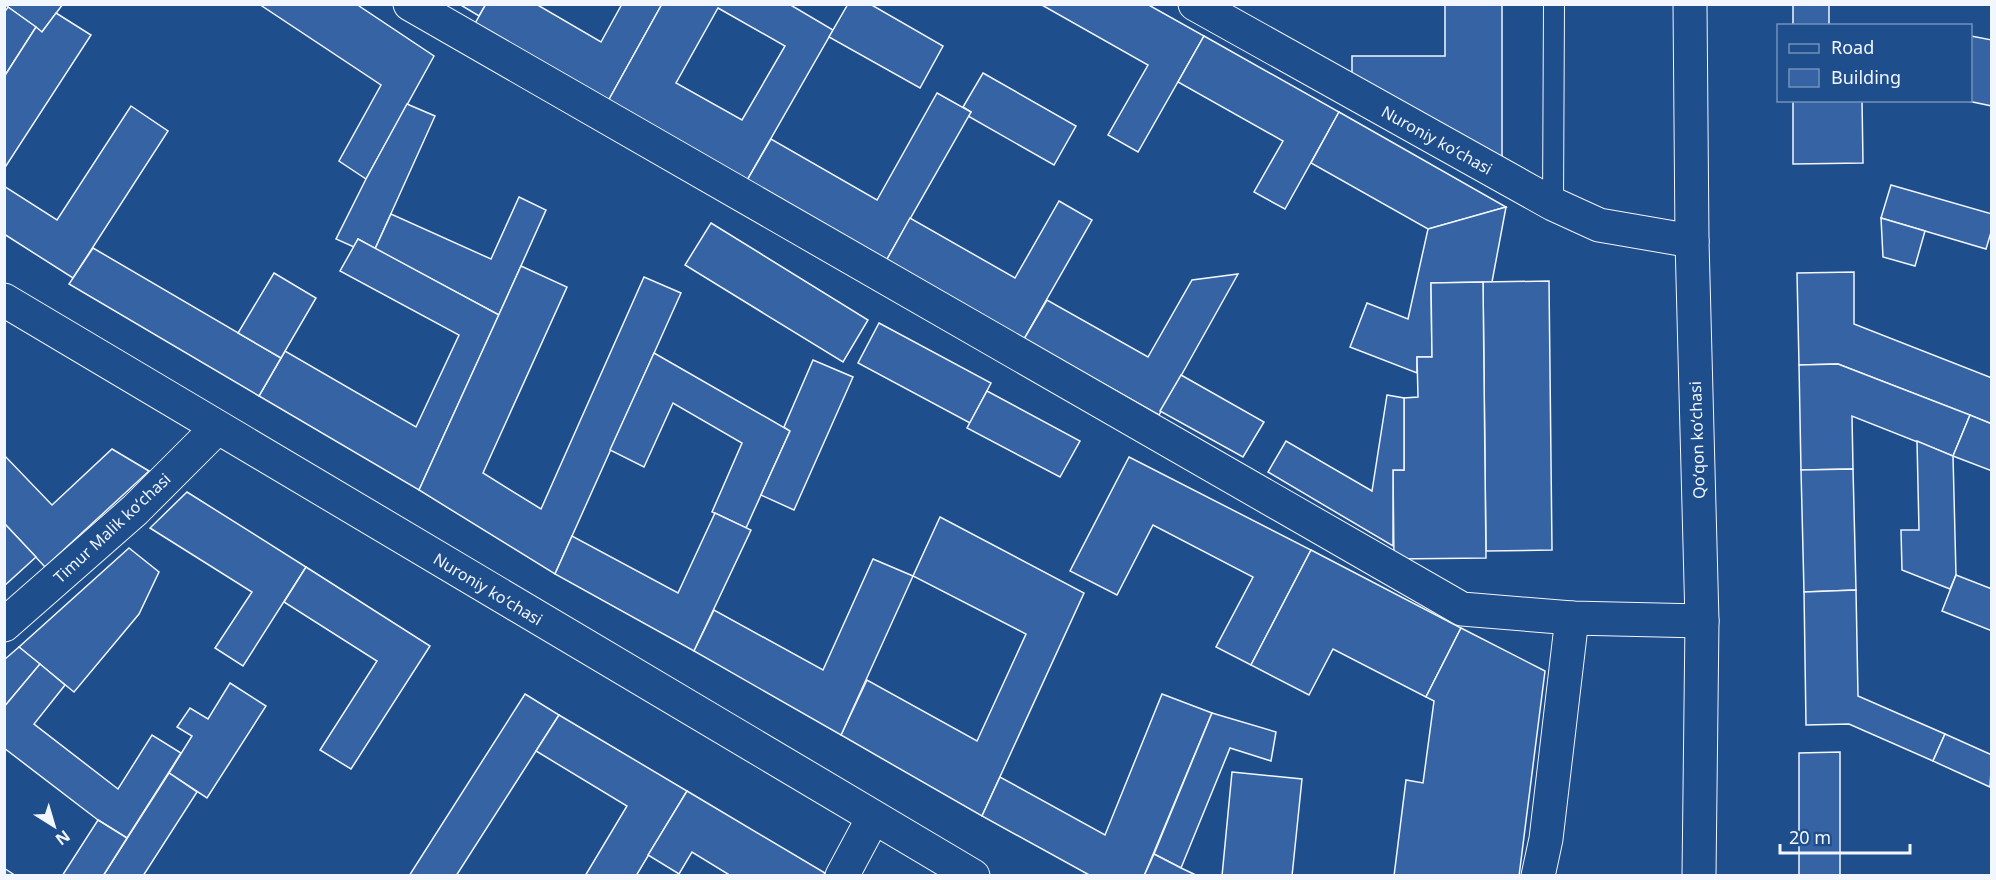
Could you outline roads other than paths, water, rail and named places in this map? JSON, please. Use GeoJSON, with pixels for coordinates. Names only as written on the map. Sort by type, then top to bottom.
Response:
{"type":"FeatureCollection","features":[{"type":"Feature","properties":{"kind":"street"},"geometry":{"type":"LineString","coordinates":[[410,4],[1462,609],[1572,618],[1702,621]]}},
{"type":"Feature","properties":{"kind":"street","name":"Nuroniy koʻchasi"},"geometry":{"type":"LineString","coordinates":[[1195,4],[1553,204],[1599,225],[1692,242]]}},
{"type":"Feature","properties":{"kind":"street","name":"Qoʻqon koʻchasi"},"geometry":{"type":"LineString","coordinates":[[1690,4],[1692,242],[1702,621],[1699,876]]}},
{"type":"Feature","properties":{"kind":"street","name":"Nuroniy koʻchasi"},"geometry":{"type":"LineString","coordinates":[[4,300],[973,876]]}},
{"type":"Feature","properties":{"kind":"street","name":"Timur Malik koʻchasi"},"geometry":{"type":"LineString","coordinates":[[4,625],[135,510],[217,428]]}},
{"type":"Feature","properties":{"kind":"street"},"geometry":{"type":"LineString","coordinates":[[1538,876],[1546,839],[1572,618]]}},
{"type":"Feature","properties":{"kind":"street"},"geometry":{"type":"LineString","coordinates":[[842,876],[873,818]]}},
{"type":"Feature","properties":{"kind":"lane"},"geometry":{"type":"LineString","coordinates":[[1553,204],[1554,4]]}}]}
